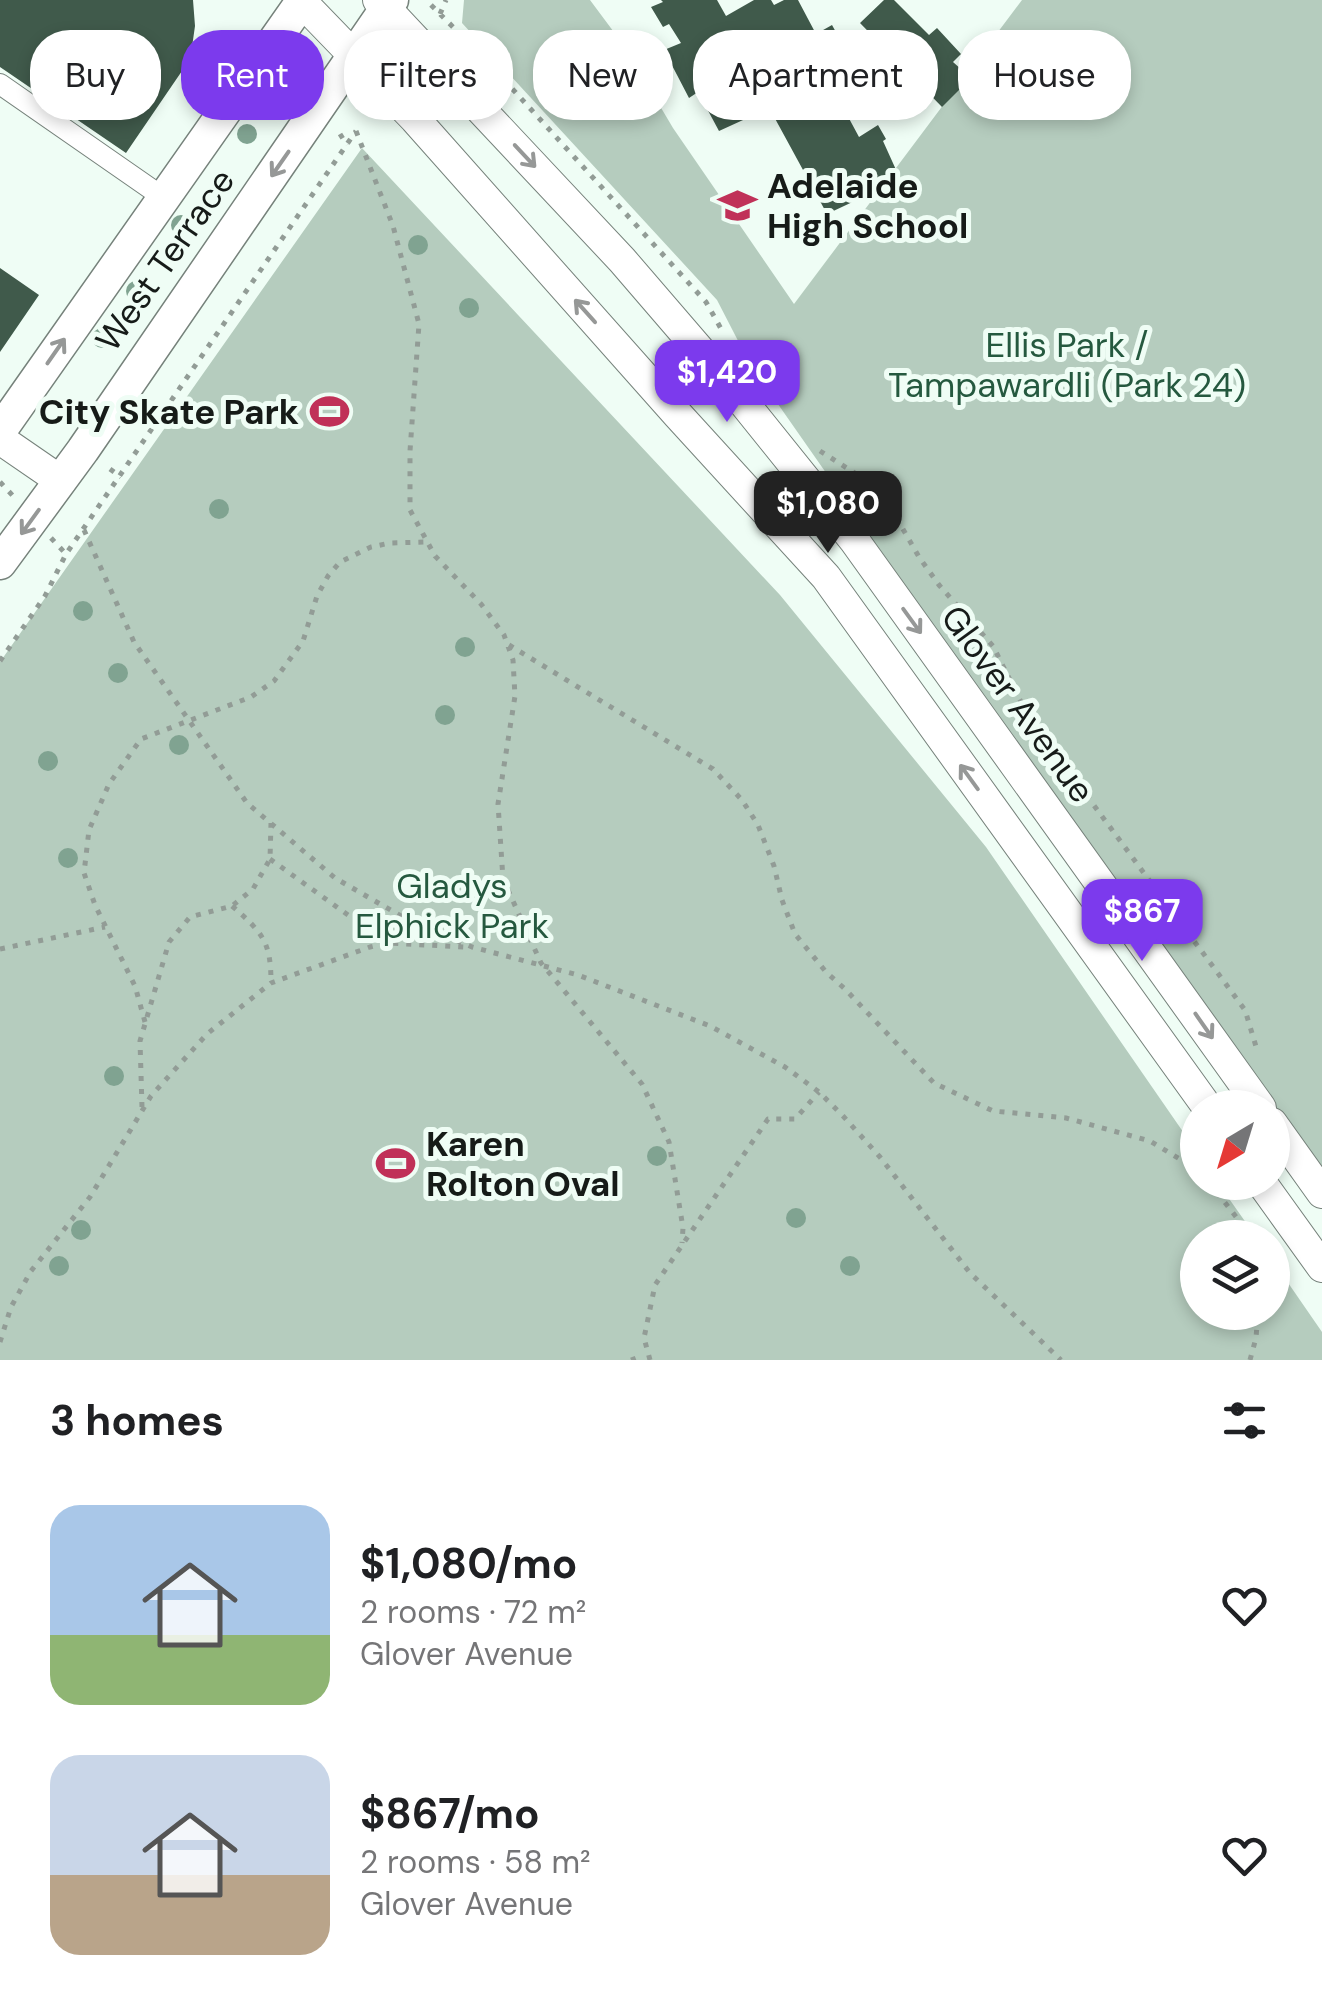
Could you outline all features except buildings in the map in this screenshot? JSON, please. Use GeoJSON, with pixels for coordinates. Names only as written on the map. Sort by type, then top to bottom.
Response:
{"type":"FeatureCollection","features":[{"type":"Feature","properties":{"kind":"main road"},"geometry":{"type":"LineString","coordinates":[[302,0],[344,44]]}},
{"type":"Feature","properties":{"kind":"main road","name":"West Terrace"},"geometry":{"type":"LineString","coordinates":[[0,431],[302,0]]}},
{"type":"Feature","properties":{"kind":"main road","name":"West Terrace"},"geometry":{"type":"LineString","coordinates":[[369,30],[386,3]]}},
{"type":"Feature","properties":{"kind":"main road","name":"Glover Avenue"},"geometry":{"type":"LineString","coordinates":[[386,3],[622,260],[727,382],[854,540],[1249,1090]]}},
{"type":"Feature","properties":{"kind":"main road","name":"West Terrace"},"geometry":{"type":"LineString","coordinates":[[0,563],[344,69]]}},
{"type":"Feature","properties":{"kind":"main road"},"geometry":{"type":"LineString","coordinates":[[413,120],[826,578],[1195,1090]]}},
{"type":"Feature","properties":{"kind":"main road"},"geometry":{"type":"LineString","coordinates":[[0,439],[61,480]]}},
{"type":"Feature","properties":{"kind":"main road"},"geometry":{"type":"LineString","coordinates":[[1026,856],[1061,829]]}},
{"type":"Feature","properties":{"kind":"main road"},"geometry":{"type":"LineString","coordinates":[[1290,1148],[1322,1193]]}},
{"type":"Feature","properties":{"kind":"main road"},"geometry":{"type":"LineString","coordinates":[[1275,1200],[1322,1267]]}},
{"type":"Feature","properties":{"kind":"street"},"geometry":{"type":"LineString","coordinates":[[0,84],[164,198]]}},
{"type":"Feature","properties":{"kind":"path"},"geometry":{"type":"LineString","coordinates":[[430,5],[440,14],[446,0]]}},
{"type":"Feature","properties":{"kind":"path"},"geometry":{"type":"LineString","coordinates":[[0,661],[45,596],[66,554],[356,131],[393,226],[419,324],[410,510],[435,556],[481,604],[504,635],[513,660],[515,696],[498,804],[503,879],[541,964],[642,1084],[669,1142],[682,1243]]}},
{"type":"Feature","properties":{"kind":"path"},"geometry":{"type":"LineString","coordinates":[[340,134],[347,144]]}},
{"type":"Feature","properties":{"kind":"path"},"geometry":{"type":"LineString","coordinates":[[110,469],[121,477]]}},
{"type":"Feature","properties":{"kind":"path"},"geometry":{"type":"LineString","coordinates":[[84,530],[134,642],[247,803],[335,878],[401,916],[472,947],[578,975],[710,1026],[785,1067],[819,1092],[880,1158],[970,1273],[1062,1360]]}},
{"type":"Feature","properties":{"kind":"path"},"geometry":{"type":"LineString","coordinates":[[145,1022],[135,986],[84,873],[89,830],[109,784],[142,739],[252,697],[274,681],[303,641],[318,596],[340,562],[371,547],[428,542]]}},
{"type":"Feature","properties":{"kind":"path"},"geometry":{"type":"LineString","coordinates":[[508,644],[714,769],[728,783],[758,826],[795,934],[826,972],[934,1083],[994,1111],[1066,1118],[1150,1141],[1180,1159]]}},
{"type":"Feature","properties":{"kind":"path"},"geometry":{"type":"LineString","coordinates":[[142,1110],[140,1040],[169,942],[190,917],[232,906],[252,889],[270,859],[272,823]]}},
{"type":"Feature","properties":{"kind":"path"},"geometry":{"type":"LineString","coordinates":[[270,859],[387,944]]}},
{"type":"Feature","properties":{"kind":"path"},"geometry":{"type":"LineString","coordinates":[[232,906],[258,928],[271,956],[271,984]]}},
{"type":"Feature","properties":{"kind":"path"},"geometry":{"type":"LineString","coordinates":[[0,949],[106,927]]}},
{"type":"Feature","properties":{"kind":"path"},"geometry":{"type":"LineString","coordinates":[[0,1342],[11,1307],[30,1270],[90,1197],[150,1096],[207,1034],[271,984],[387,944],[472,947]]}},
{"type":"Feature","properties":{"kind":"path"},"geometry":{"type":"LineString","coordinates":[[650,1360],[644,1338],[655,1285],[768,1119],[794,1119],[819,1092]]}},
{"type":"Feature","properties":{"kind":"path"},"geometry":{"type":"LineString","coordinates":[[1223,1200],[1238,1220]]}},
{"type":"Feature","properties":{"kind":"path"},"geometry":{"type":"LineString","coordinates":[[1250,1360],[1257,1330]]}},
{"type":"Feature","properties":{"kind":"path"},"geometry":{"type":"LineString","coordinates":[[631,1360],[640,1360]]}},
{"type":"Feature","properties":{"kind":"green space","name":"Ellis Park / Tampawardli (Park 24)"},"geometry":{"type":"Polygon","coordinates":[[[464,0],[590,0],[612,30],[533,30],[533,100],[513,78],[513,30],[468,30],[462,23],[464,0]]]}},
{"type":"Feature","properties":{"kind":"green space","name":"Ellis Park / Tampawardli (Park 24)"},"geometry":{"type":"Polygon","coordinates":[[[1022,0],[1322,0],[1322,1181],[1290,1136],[1290,1090],[1257,1090],[750,364],[717,300],[551,120],[668,120],[794,304],[932,120],[938,120],[938,112],[958,85],[958,120],[1131,120],[1131,30],[1000,30],[1022,0]]]}},
{"type":"Feature","properties":{"kind":"green space","name":"Gladys Elphick Park"},"geometry":{"type":"Polygon","coordinates":[[[362,148],[780,595],[986,847],[1180,1127],[1180,1200],[1230,1200],[1244,1220],[1180,1220],[1180,1330],[1290,1330],[1290,1286],[1322,1332],[1322,1360],[0,1360],[0,662],[362,148]]]}},
{"type":"Feature","properties":{"kind":"place","name":"Adelaide High School"},"geometry":{"type":"Point","coordinates":[737,206]}},
{"type":"Feature","properties":{"kind":"place","name":"City Skate Park"},"geometry":{"type":"Point","coordinates":[329,412]}},
{"type":"Feature","properties":{"kind":"place","name":"Karen Rolton Oval"},"geometry":{"type":"Point","coordinates":[396,1164]}}]}
